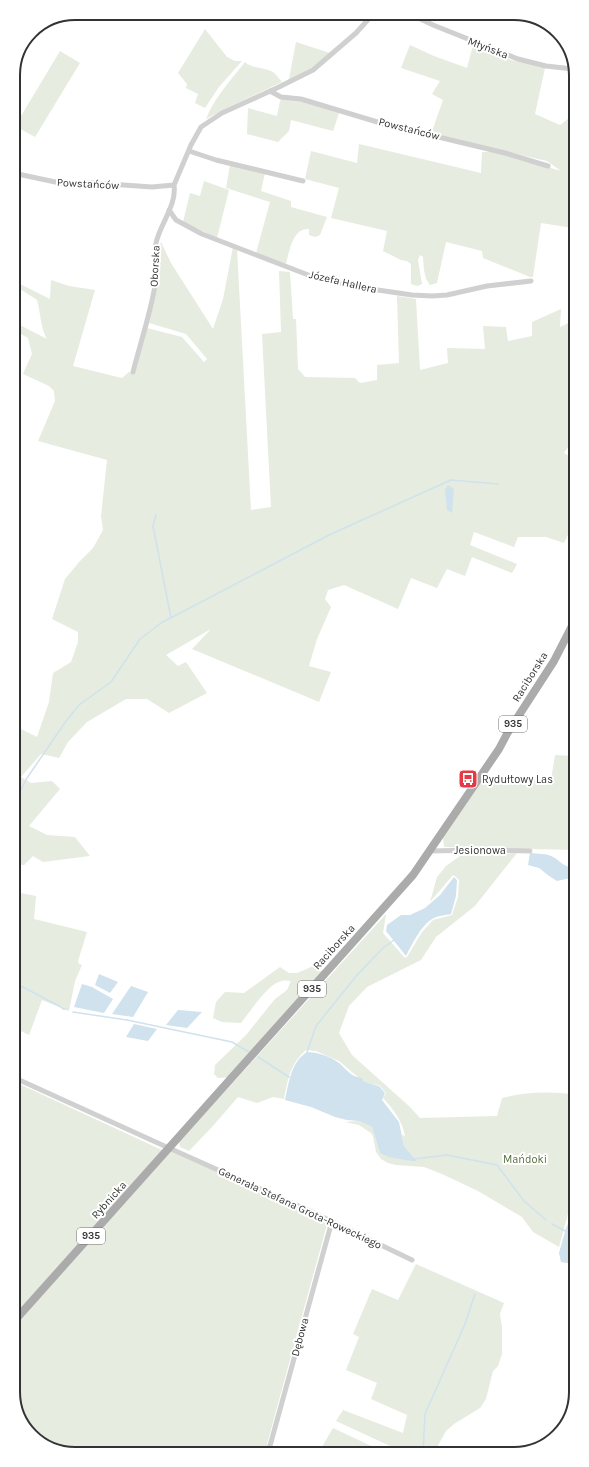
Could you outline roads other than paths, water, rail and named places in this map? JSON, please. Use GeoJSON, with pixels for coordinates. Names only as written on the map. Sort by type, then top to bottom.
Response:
{"type":"FeatureCollection","features":[{"type":"Feature","properties":{"kind":"main road","name":"Raciborska"},"geometry":{"type":"LineString","coordinates":[[169,1149],[413,875],[499,749],[508,732],[554,660],[569,632]]}},
{"type":"Feature","properties":{"kind":"main road","name":"Rybnicka"},"geometry":{"type":"LineString","coordinates":[[20,1315],[169,1149]]}},
{"type":"Feature","properties":{"kind":"street"},"geometry":{"type":"LineString","coordinates":[[174,185],[201,127],[222,113],[279,88],[313,70],[356,33],[368,20]]}},
{"type":"Feature","properties":{"kind":"street","name":"Młyńska"},"geometry":{"type":"LineString","coordinates":[[423,20],[518,59],[546,66],[568,68]]}},
{"type":"Feature","properties":{"kind":"street"},"geometry":{"type":"LineString","coordinates":[[279,88],[281,97]]}},
{"type":"Feature","properties":{"kind":"street","name":"Powstańców"},"geometry":{"type":"LineString","coordinates":[[270,92],[281,97],[301,99],[384,124],[505,153],[548,166]]}},
{"type":"Feature","properties":{"kind":"street"},"geometry":{"type":"LineString","coordinates":[[189,151],[227,163],[303,181]]}},
{"type":"Feature","properties":{"kind":"street","name":"Powstańców"},"geometry":{"type":"LineString","coordinates":[[20,174],[60,183],[152,187],[174,185]]}},
{"type":"Feature","properties":{"kind":"street","name":"Oborska"},"geometry":{"type":"LineString","coordinates":[[133,372],[153,293],[156,270],[156,241],[169,210],[174,185]]}},
{"type":"Feature","properties":{"kind":"street","name":"Józefa Hallera"},"geometry":{"type":"LineString","coordinates":[[169,210],[176,220],[202,234],[316,278],[364,288],[412,295],[432,296],[447,295],[487,286],[531,281]]}},
{"type":"Feature","properties":{"kind":"street","name":"Jesionowa"},"geometry":{"type":"LineString","coordinates":[[429,851],[530,851]]}},
{"type":"Feature","properties":{"kind":"street"},"geometry":{"type":"LineString","coordinates":[[20,1080],[169,1149]]}},
{"type":"Feature","properties":{"kind":"street","name":"Generała Stefana Grota-Roweckiego"},"geometry":{"type":"LineString","coordinates":[[169,1149],[332,1221],[412,1260]]}},
{"type":"Feature","properties":{"kind":"street","name":"Dębowa"},"geometry":{"type":"LineString","coordinates":[[269,1447],[332,1221]]}},
{"type":"Feature","properties":{"kind":"water"},"geometry":{"type":"Polygon","coordinates":[[[448,485],[454,489],[452,513],[447,510],[445,490],[448,485]]]}},
{"type":"Feature","properties":{"kind":"water"},"geometry":{"type":"Polygon","coordinates":[[[530,853],[549,855],[569,867],[569,878],[557,881],[539,868],[528,865],[530,853]]]}},
{"type":"Feature","properties":{"kind":"water"},"geometry":{"type":"Polygon","coordinates":[[[454,877],[457,880],[456,896],[451,914],[436,917],[428,922],[417,936],[406,956],[386,931],[387,925],[401,915],[410,915],[425,908],[440,895],[454,877]]]}},
{"type":"Feature","properties":{"kind":"water"},"geometry":{"type":"Polygon","coordinates":[[[99,974],[118,982],[110,993],[95,985],[99,974]]]}},
{"type":"Feature","properties":{"kind":"water"},"geometry":{"type":"Polygon","coordinates":[[[82,984],[92,987],[113,999],[104,1013],[74,1007],[82,984]]]}},
{"type":"Feature","properties":{"kind":"water"},"geometry":{"type":"Polygon","coordinates":[[[131,986],[148,992],[133,1017],[112,1014],[131,986]]]}},
{"type":"Feature","properties":{"kind":"water"},"geometry":{"type":"Polygon","coordinates":[[[178,1010],[202,1012],[187,1028],[166,1025],[178,1010]]]}},
{"type":"Feature","properties":{"kind":"water"},"geometry":{"type":"Polygon","coordinates":[[[134,1024],[157,1029],[148,1041],[126,1037],[134,1024]]]}},
{"type":"Feature","properties":{"kind":"water"},"geometry":{"type":"Polygon","coordinates":[[[307,1052],[328,1056],[339,1063],[352,1075],[362,1078],[364,1082],[379,1086],[385,1093],[382,1100],[399,1122],[404,1146],[417,1162],[389,1157],[380,1153],[372,1127],[359,1121],[335,1117],[311,1107],[285,1100],[294,1067],[297,1061],[307,1052]]]}},
{"type":"Feature","properties":{"kind":"water"},"geometry":{"type":"Polygon","coordinates":[[[569,1222],[569,1263],[561,1262],[559,1253],[569,1222]]]}},
{"type":"Feature","properties":{"kind":"waterway"},"geometry":{"type":"LineString","coordinates":[[20,791],[27,778],[66,721],[79,705],[111,682],[140,639],[161,623],[331,534],[451,480],[498,484]]}},
{"type":"Feature","properties":{"kind":"waterway"},"geometry":{"type":"LineString","coordinates":[[156,515],[153,526],[171,618]]}},
{"type":"Feature","properties":{"kind":"waterway"},"geometry":{"type":"LineString","coordinates":[[307,1052],[316,1026],[357,975],[383,948],[394,940]]}},
{"type":"Feature","properties":{"kind":"waterway"},"geometry":{"type":"LineString","coordinates":[[20,986],[63,1009],[66,1009]]}},
{"type":"Feature","properties":{"kind":"waterway"},"geometry":{"type":"LineString","coordinates":[[73,1012],[127,1020],[232,1042],[249,1052]]}},
{"type":"Feature","properties":{"kind":"waterway"},"geometry":{"type":"LineString","coordinates":[[258,1057],[289,1077]]}},
{"type":"Feature","properties":{"kind":"waterway"},"geometry":{"type":"LineString","coordinates":[[414,1159],[447,1155],[497,1165],[524,1201],[546,1220]]}},
{"type":"Feature","properties":{"kind":"waterway"},"geometry":{"type":"LineString","coordinates":[[552,1224],[565,1231]]}},
{"type":"Feature","properties":{"kind":"waterway"},"geometry":{"type":"LineString","coordinates":[[423,1447],[425,1414],[465,1324],[475,1294]]}},
{"type":"Feature","properties":{"kind":"place","name":"Rydułtowy Las"},"geometry":{"type":"Point","coordinates":[468,779]}},
{"type":"Feature","properties":{"kind":"park label","name":"Mańdoki"},"geometry":{"type":"Point","coordinates":[525,1159]}}]}
